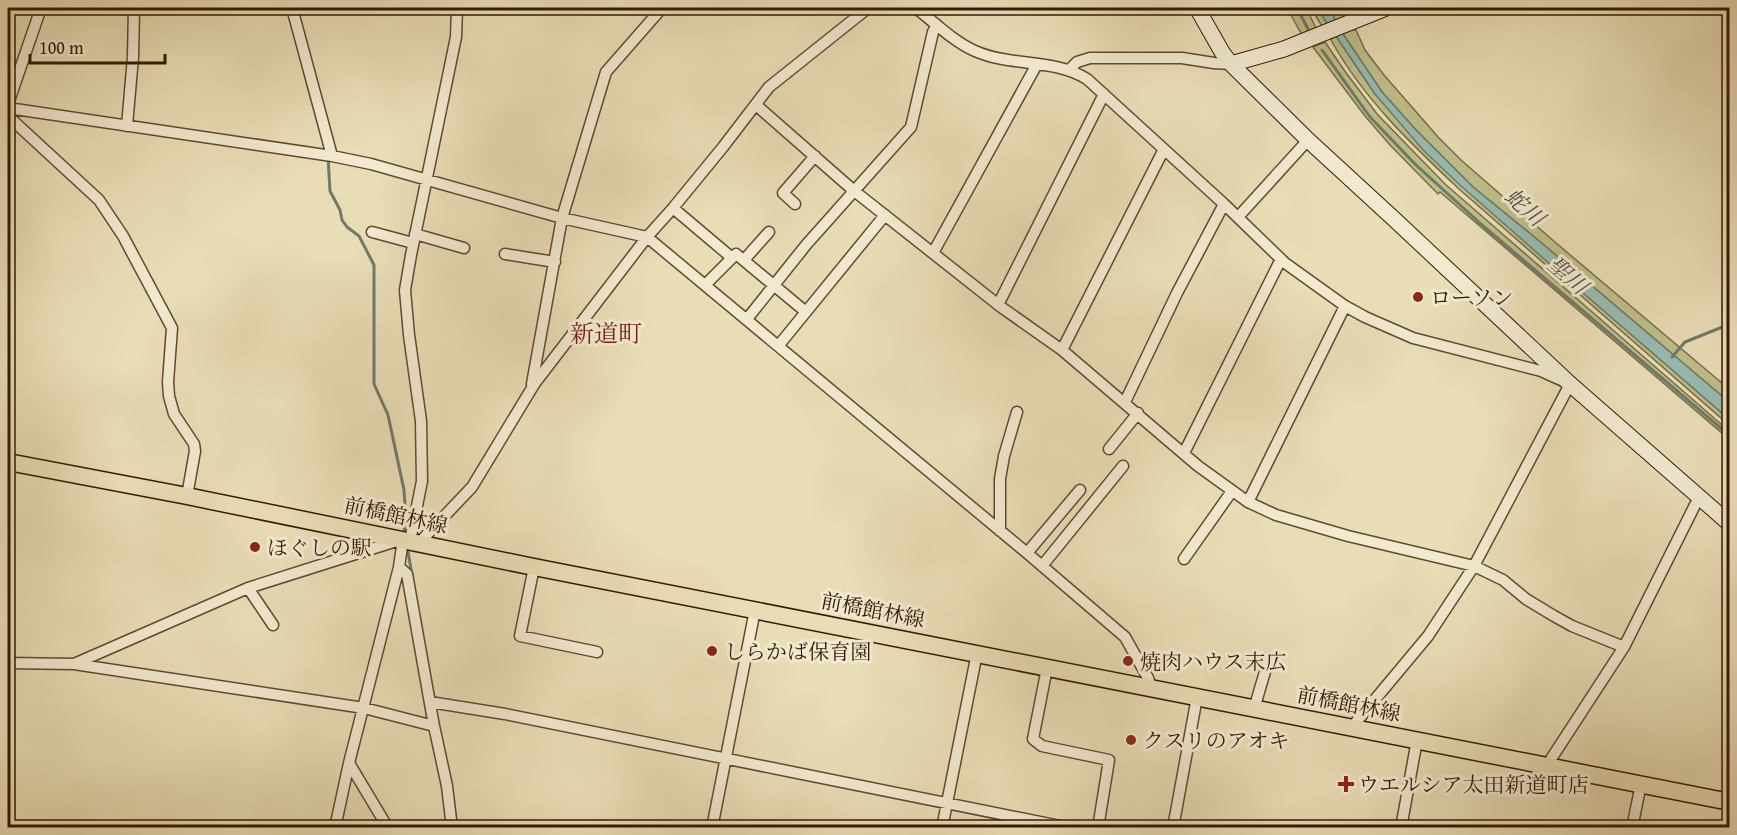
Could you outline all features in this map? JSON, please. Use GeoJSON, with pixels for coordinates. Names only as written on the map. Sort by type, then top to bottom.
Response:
{"type":"FeatureCollection","features":[{"type":"Feature","properties":{"kind":"main road","name":"前橋館林線"},"geometry":{"type":"LineString","coordinates":[[8,462],[1730,802]]}},
{"type":"Feature","properties":{"kind":"street"},"geometry":{"type":"LineString","coordinates":[[41,8],[8,108],[9,117],[99,200],[123,236],[172,328],[169,396],[174,414],[194,444],[195,451],[187,496]]}},
{"type":"Feature","properties":{"kind":"street"},"geometry":{"type":"LineString","coordinates":[[127,126],[133,57],[134,8]]}},
{"type":"Feature","properties":{"kind":"street"},"geometry":{"type":"LineString","coordinates":[[292,8],[332,156]]}},
{"type":"Feature","properties":{"kind":"street"},"geometry":{"type":"LineString","coordinates":[[334,828],[399,567],[411,541],[422,481],[421,421],[405,290],[456,37],[457,8]]}},
{"type":"Feature","properties":{"kind":"street"},"geometry":{"type":"LineString","coordinates":[[532,387],[562,218],[606,72],[662,8]]}},
{"type":"Feature","properties":{"kind":"street"},"geometry":{"type":"LineString","coordinates":[[74,664],[248,588],[411,541],[472,487],[532,387],[647,237],[673,208],[769,87],[868,8]]}},
{"type":"Feature","properties":{"kind":"street"},"geometry":{"type":"LineString","coordinates":[[916,8],[976,52],[993,57],[1070,69],[1087,79],[1281,259],[1345,306],[1413,338],[1541,372],[1570,384]]}},
{"type":"Feature","properties":{"kind":"street"},"geometry":{"type":"LineString","coordinates":[[1197,8],[1231,64],[1308,140],[1570,384],[1730,524]]}},
{"type":"Feature","properties":{"kind":"street"},"geometry":{"type":"LineString","coordinates":[[1070,69],[1077,62],[1090,57],[1182,58],[1231,64],[1284,49],[1386,8]]}},
{"type":"Feature","properties":{"kind":"street"},"geometry":{"type":"LineString","coordinates":[[747,319],[773,284],[853,190],[911,127],[933,32],[937,25]]}},
{"type":"Feature","properties":{"kind":"street"},"geometry":{"type":"LineString","coordinates":[[933,253],[1037,64]]}},
{"type":"Feature","properties":{"kind":"street"},"geometry":{"type":"LineString","coordinates":[[998,305],[1104,94]]}},
{"type":"Feature","properties":{"kind":"street"},"geometry":{"type":"LineString","coordinates":[[756,105],[853,190],[998,305],[1062,350],[1184,453],[1248,502],[1276,515],[1348,536],[1474,566],[1503,580],[1526,599],[1563,621],[1624,647]]}},
{"type":"Feature","properties":{"kind":"street"},"geometry":{"type":"LineString","coordinates":[[8,108],[332,156],[371,164],[562,218],[647,237],[779,345],[1125,637],[1148,678],[1151,688]]}},
{"type":"Feature","properties":{"kind":"street"},"geometry":{"type":"LineString","coordinates":[[1238,217],[1308,140]]}},
{"type":"Feature","properties":{"kind":"street"},"geometry":{"type":"LineString","coordinates":[[1062,350],[1164,149]]}},
{"type":"Feature","properties":{"kind":"street"},"geometry":{"type":"LineString","coordinates":[[795,204],[783,193],[815,156]]}},
{"type":"Feature","properties":{"kind":"street"},"geometry":{"type":"LineString","coordinates":[[1125,402],[1177,293],[1224,204]]}},
{"type":"Feature","properties":{"kind":"street"},"geometry":{"type":"LineString","coordinates":[[673,208],[731,257]]}},
{"type":"Feature","properties":{"kind":"street"},"geometry":{"type":"LineString","coordinates":[[779,345],[885,215]]}},
{"type":"Feature","properties":{"kind":"street"},"geometry":{"type":"LineString","coordinates":[[372,232],[464,248]]}},
{"type":"Feature","properties":{"kind":"street"},"geometry":{"type":"LineString","coordinates":[[744,260],[769,232]]}},
{"type":"Feature","properties":{"kind":"street"},"geometry":{"type":"LineString","coordinates":[[505,254],[555,262]]}},
{"type":"Feature","properties":{"kind":"street"},"geometry":{"type":"LineString","coordinates":[[705,285],[736,254],[806,312]]}},
{"type":"Feature","properties":{"kind":"street"},"geometry":{"type":"LineString","coordinates":[[1184,453],[1281,259]]}},
{"type":"Feature","properties":{"kind":"street"},"geometry":{"type":"LineString","coordinates":[[1248,502],[1345,306]]}},
{"type":"Feature","properties":{"kind":"street"},"geometry":{"type":"LineString","coordinates":[[1352,727],[1428,636],[1474,566],[1570,384]]}},
{"type":"Feature","properties":{"kind":"street"},"geometry":{"type":"LineString","coordinates":[[1000,531],[1000,478],[1017,412]]}},
{"type":"Feature","properties":{"kind":"street"},"geometry":{"type":"LineString","coordinates":[[1109,449],[1138,414]]}},
{"type":"Feature","properties":{"kind":"street"},"geometry":{"type":"LineString","coordinates":[[1042,566],[1124,466]]}},
{"type":"Feature","properties":{"kind":"street"},"geometry":{"type":"LineString","coordinates":[[1027,553],[1080,490]]}},
{"type":"Feature","properties":{"kind":"street"},"geometry":{"type":"LineString","coordinates":[[1184,559],[1232,491]]}},
{"type":"Feature","properties":{"kind":"street"},"geometry":{"type":"LineString","coordinates":[[1549,766],[1551,759],[1624,647],[1700,498]]}},
{"type":"Feature","properties":{"kind":"street"},"geometry":{"type":"LineString","coordinates":[[399,567],[406,574],[447,786],[452,828]]}},
{"type":"Feature","properties":{"kind":"street"},"geometry":{"type":"LineString","coordinates":[[534,567],[520,636],[597,652]]}},
{"type":"Feature","properties":{"kind":"street"},"geometry":{"type":"LineString","coordinates":[[248,588],[273,625]]}},
{"type":"Feature","properties":{"kind":"street"},"geometry":{"type":"LineString","coordinates":[[712,828],[755,610]]}},
{"type":"Feature","properties":{"kind":"street"},"geometry":{"type":"LineString","coordinates":[[942,828],[976,653]]}},
{"type":"Feature","properties":{"kind":"street"},"geometry":{"type":"LineString","coordinates":[[1254,709],[1269,658]]}},
{"type":"Feature","properties":{"kind":"street"},"geometry":{"type":"LineString","coordinates":[[8,663],[74,664],[364,708],[434,726]]}},
{"type":"Feature","properties":{"kind":"street"},"geometry":{"type":"LineString","coordinates":[[1047,668],[1034,739],[1042,746],[1109,760],[1098,828]]}},
{"type":"Feature","properties":{"kind":"street"},"geometry":{"type":"LineString","coordinates":[[1173,828],[1197,697]]}},
{"type":"Feature","properties":{"kind":"street"},"geometry":{"type":"LineString","coordinates":[[430,702],[505,714],[1070,828]]}},
{"type":"Feature","properties":{"kind":"street"},"geometry":{"type":"LineString","coordinates":[[1401,828],[1417,740]]}},
{"type":"Feature","properties":{"kind":"street"},"geometry":{"type":"LineString","coordinates":[[349,763],[388,828]]}},
{"type":"Feature","properties":{"kind":"street"},"geometry":{"type":"LineString","coordinates":[[1632,828],[1641,784]]}},
{"type":"Feature","properties":{"kind":"green space"},"geometry":{"type":"Polygon","coordinates":[[[1287,8],[1306,8],[1316,32],[1302,35],[1287,8]]]}},
{"type":"Feature","properties":{"kind":"green space"},"geometry":{"type":"Polygon","coordinates":[[[1311,8],[1317,8],[1375,94],[1552,266],[1729,419],[1729,425],[1423,155],[1373,101],[1344,61],[1311,8]]]}},
{"type":"Feature","properties":{"kind":"green space"},"geometry":{"type":"Polygon","coordinates":[[[1329,8],[1341,8],[1352,30],[1356,30],[1365,50],[1384,75],[1461,160],[1729,389],[1729,402],[1473,187],[1382,92],[1341,31],[1329,8]]]}},
{"type":"Feature","properties":{"kind":"green space"},"geometry":{"type":"Polygon","coordinates":[[[1325,42],[1377,114],[1445,184],[1729,431],[1729,439],[1440,192],[1438,194],[1365,116],[1313,47],[1325,42]]]}},
{"type":"Feature","properties":{"kind":"water"},"geometry":{"type":"Polygon","coordinates":[[[1317,8],[1329,8],[1341,31],[1382,92],[1473,187],[1729,402],[1729,419],[1552,266],[1424,151],[1375,94],[1317,8]]]}},
{"type":"Feature","properties":{"kind":"waterway","name":"聖川"},"geometry":{"type":"LineString","coordinates":[[1297,8],[1308,29]]}},
{"type":"Feature","properties":{"kind":"waterway","name":"聖川"},"geometry":{"type":"LineString","coordinates":[[1322,50],[1370,117],[1416,165],[1482,225],[1730,436]]}},
{"type":"Feature","properties":{"kind":"waterway"},"geometry":{"type":"LineString","coordinates":[[328,157],[330,191],[340,210],[342,220],[359,236],[374,265],[374,384],[388,415],[404,490],[405,533]]}},
{"type":"Feature","properties":{"kind":"waterway"},"geometry":{"type":"LineString","coordinates":[[1672,357],[1685,342],[1730,324]]}},
{"type":"Feature","properties":{"kind":"waterway"},"geometry":{"type":"LineString","coordinates":[[407,546],[412,575]]}},
{"type":"Feature","properties":{"kind":"place","name":"ローソン"},"geometry":{"type":"Point","coordinates":[1418,297]}},
{"type":"Feature","properties":{"kind":"place","name":"ほぐしの駅"},"geometry":{"type":"Point","coordinates":[255,547]}},
{"type":"Feature","properties":{"kind":"place","name":"しらかば保育園"},"geometry":{"type":"Point","coordinates":[712,651]}},
{"type":"Feature","properties":{"kind":"place","name":"焼肉ハウス末広"},"geometry":{"type":"Point","coordinates":[1128,661]}},
{"type":"Feature","properties":{"kind":"place","name":"クスリのアオキ"},"geometry":{"type":"Point","coordinates":[1131,740]}},
{"type":"Feature","properties":{"kind":"place","name":"ウエルシア太田新道町店"},"geometry":{"type":"Point","coordinates":[1346,784]}},
{"type":"Feature","properties":{"kind":"district","name":"新道町"},"geometry":{"type":"Point","coordinates":[606,333]}},
{"type":"Feature","properties":{"kind":"water label","name":"蛇川"},"geometry":{"type":"Point","coordinates":[1525,207]}}]}
